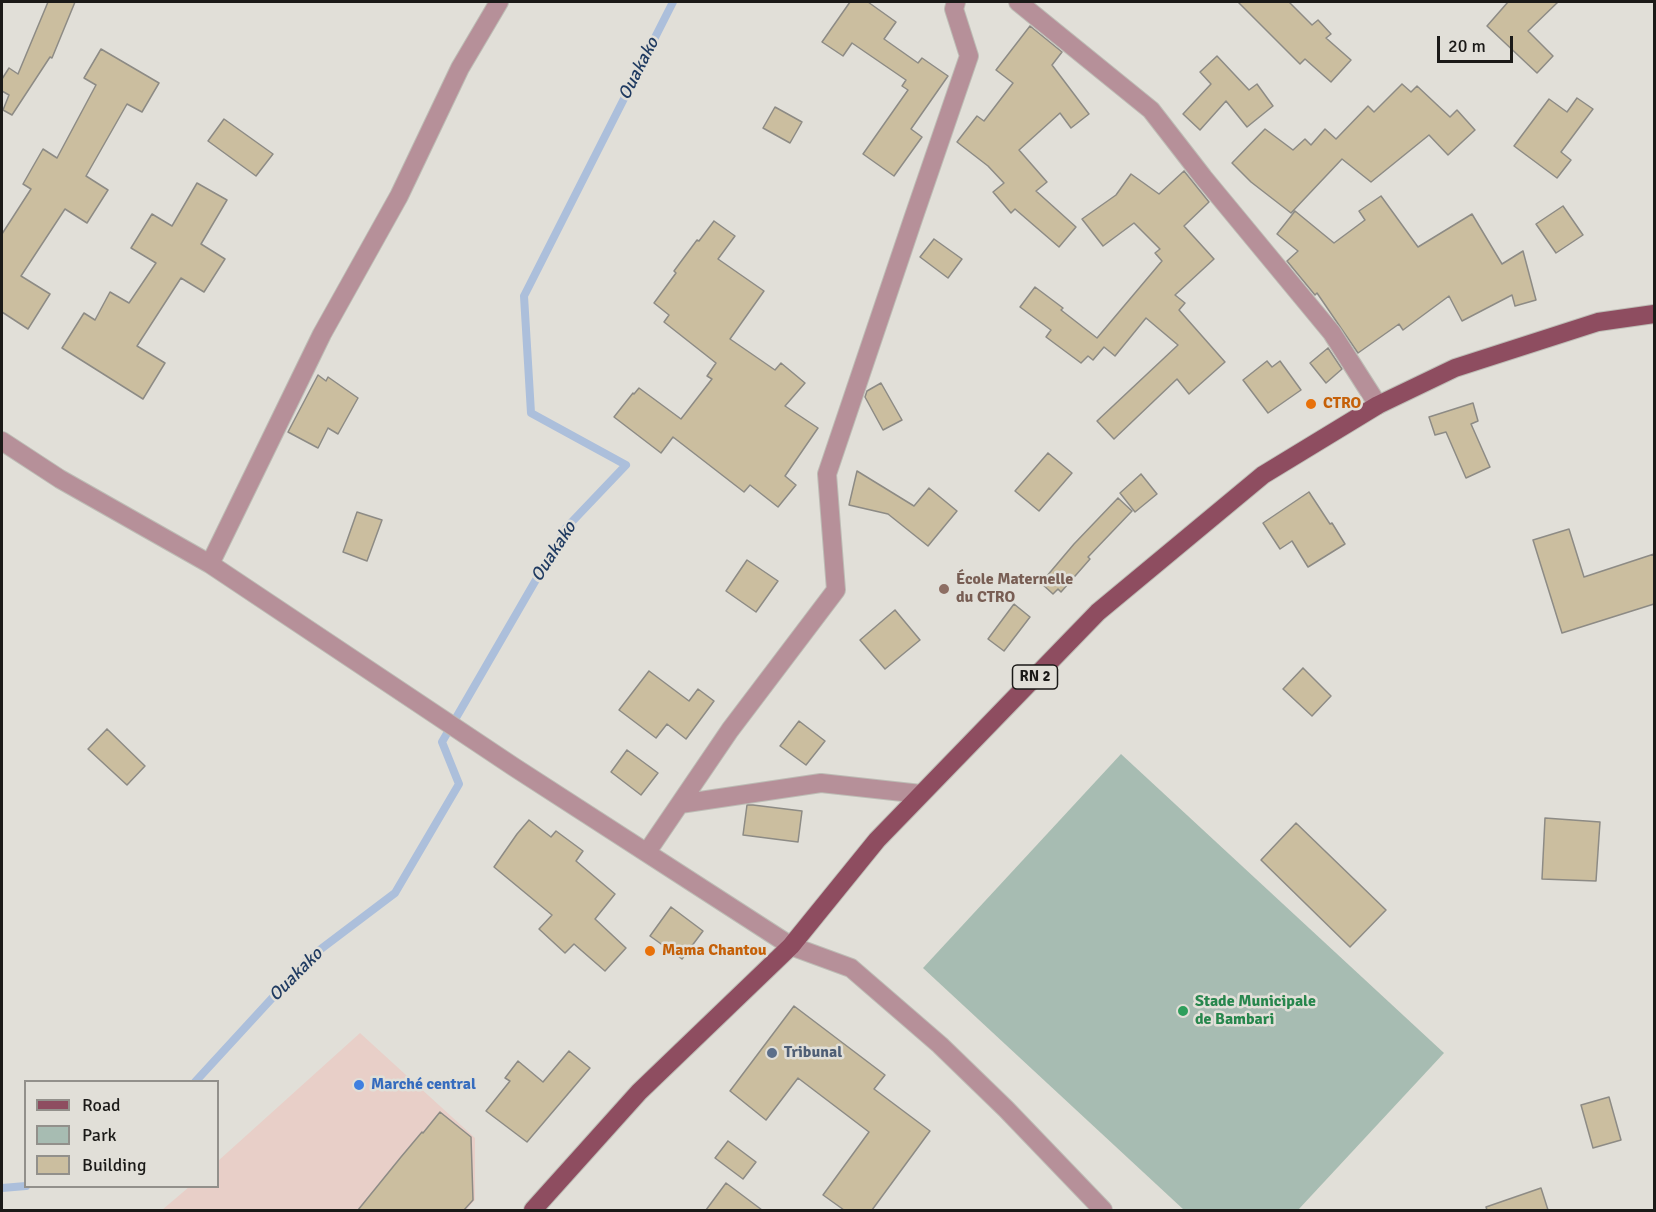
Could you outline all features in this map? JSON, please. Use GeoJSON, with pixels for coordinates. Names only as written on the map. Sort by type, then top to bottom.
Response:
{"type":"FeatureCollection","features":[{"type":"Feature","properties":{"kind":"main road","name":"RN 2"},"geometry":{"type":"LineString","coordinates":[[533,1210],[639,1092],[791,946],[877,840],[1098,612],[1263,475],[1377,405],[1455,368],[1598,322],[1654,314]]}},
{"type":"Feature","properties":{"kind":"street"},"geometry":{"type":"LineString","coordinates":[[210,564],[322,334],[399,196],[460,68],[499,2]]}},
{"type":"Feature","properties":{"kind":"street"},"geometry":{"type":"LineString","coordinates":[[647,852],[730,730],[836,590],[827,474],[969,56],[954,9],[956,2]]}},
{"type":"Feature","properties":{"kind":"street"},"geometry":{"type":"LineString","coordinates":[[1018,2],[1151,110],[1332,333],[1377,405]]}},
{"type":"Feature","properties":{"kind":"street"},"geometry":{"type":"LineString","coordinates":[[2,441],[60,478],[210,564],[514,767],[791,946],[851,968],[940,1045],[1006,1109],[1102,1210]]}},
{"type":"Feature","properties":{"kind":"street"},"geometry":{"type":"LineString","coordinates":[[680,804],[821,783],[921,794]]}},
{"type":"Feature","properties":{"kind":"shaded area","name":"Marché central"},"geometry":{"type":"Polygon","coordinates":[[[360,1033],[475,1138],[475,1200],[466,1210],[162,1210],[188,1188],[219,1188],[219,1160],[360,1033]]]}},
{"type":"Feature","properties":{"kind":"green space","name":"Stade Municipale de Bambari"},"geometry":{"type":"Polygon","coordinates":[[[1121,754],[1444,1053],[1298,1210],[1184,1210],[923,968],[1121,754]]]}},
{"type":"Feature","properties":{"kind":"building"},"geometry":{"type":"Polygon","coordinates":[[[48,2],[75,2],[52,58],[50,57],[12,115],[3,110],[9,95],[2,91],[2,79],[9,68],[18,74],[48,2]]]}},
{"type":"Feature","properties":{"kind":"building"},"geometry":{"type":"Polygon","coordinates":[[[850,2],[868,2],[896,22],[884,39],[918,63],[922,58],[948,76],[911,129],[922,137],[894,176],[863,154],[908,90],[902,86],[906,80],[852,43],[843,56],[822,42],[850,2]]]}},
{"type":"Feature","properties":{"kind":"building"},"geometry":{"type":"Polygon","coordinates":[[[1238,2],[1289,2],[1312,25],[1318,20],[1331,34],[1326,38],[1351,60],[1331,82],[1305,59],[1300,64],[1238,2]]]}},
{"type":"Feature","properties":{"kind":"building"},"geometry":{"type":"Polygon","coordinates":[[[1508,2],[1558,2],[1528,31],[1553,56],[1537,73],[1487,26],[1508,2]]]}},
{"type":"Feature","properties":{"kind":"building"},"geometry":{"type":"Polygon","coordinates":[[[1030,26],[1062,52],[1052,65],[1089,114],[1071,128],[1060,113],[1019,150],[1047,182],[1036,191],[1076,227],[1059,247],[1015,209],[1011,213],[993,192],[1004,183],[988,166],[957,142],[977,116],[984,121],[1013,83],[996,70],[1030,26]]]}},
{"type":"Feature","properties":{"kind":"building"},"geometry":{"type":"Polygon","coordinates":[[[101,49],[159,83],[142,112],[127,104],[86,176],[108,190],[87,223],[65,209],[21,276],[50,294],[28,329],[2,312],[2,234],[31,189],[23,184],[43,149],[57,158],[96,85],[84,78],[101,49]]]}},
{"type":"Feature","properties":{"kind":"building"},"geometry":{"type":"Polygon","coordinates":[[[1217,56],[1249,90],[1257,84],[1273,106],[1247,127],[1226,101],[1200,130],[1183,114],[1211,84],[1200,72],[1217,56]]]}},
{"type":"Feature","properties":{"kind":"building"},"geometry":{"type":"Polygon","coordinates":[[[1402,84],[1411,92],[1417,86],[1450,117],[1457,110],[1475,130],[1448,155],[1429,135],[1371,182],[1342,159],[1291,213],[1251,182],[1232,163],[1265,129],[1293,150],[1305,139],[1311,145],[1325,129],[1336,139],[1368,106],[1374,112],[1402,84]]]}},
{"type":"Feature","properties":{"kind":"building"},"geometry":{"type":"Polygon","coordinates":[[[1577,98],[1593,109],[1561,152],[1571,160],[1557,178],[1514,146],[1549,99],[1567,112],[1577,98]]]}},
{"type":"Feature","properties":{"kind":"building"},"geometry":{"type":"Polygon","coordinates":[[[775,107],[802,122],[790,143],[763,128],[775,107]]]}},
{"type":"Feature","properties":{"kind":"building"},"geometry":{"type":"Polygon","coordinates":[[[224,119],[273,154],[256,176],[208,141],[224,119]]]}},
{"type":"Feature","properties":{"kind":"building"},"geometry":{"type":"Polygon","coordinates":[[[1184,171],[1209,202],[1184,226],[1214,259],[1175,295],[1185,303],[1179,310],[1225,362],[1189,394],[1177,379],[1114,439],[1097,421],[1178,345],[1146,318],[1115,356],[1104,347],[1093,360],[1088,356],[1081,363],[1046,337],[1051,330],[1020,307],[1035,287],[1097,338],[1162,261],[1155,253],[1160,249],[1134,223],[1103,246],[1082,219],[1116,195],[1131,174],[1159,194],[1184,171]]]}},
{"type":"Feature","properties":{"kind":"building"},"geometry":{"type":"Polygon","coordinates":[[[197,183],[227,200],[201,244],[225,259],[204,292],[181,278],[137,346],[165,363],[143,399],[62,348],[84,313],[95,320],[110,292],[129,303],[156,263],[131,248],[152,214],[172,226],[197,183]]]}},
{"type":"Feature","properties":{"kind":"building"},"geometry":{"type":"Polygon","coordinates":[[[1381,196],[1418,247],[1472,214],[1502,264],[1523,251],[1536,300],[1515,306],[1512,295],[1462,321],[1449,296],[1403,330],[1399,324],[1358,353],[1317,293],[1315,295],[1287,261],[1298,251],[1277,234],[1295,211],[1334,243],[1365,220],[1359,211],[1381,196]]]}},
{"type":"Feature","properties":{"kind":"building"},"geometry":{"type":"Polygon","coordinates":[[[1563,206],[1583,235],[1556,253],[1536,224],[1563,206]]]}},
{"type":"Feature","properties":{"kind":"building"},"geometry":{"type":"Polygon","coordinates":[[[714,221],[735,236],[718,259],[764,291],[730,339],[775,370],[781,363],[805,383],[785,406],[818,428],[785,476],[796,485],[778,507],[750,485],[744,492],[673,437],[661,453],[614,417],[639,388],[681,419],[712,379],[707,376],[716,363],[664,322],[669,315],[654,303],[676,273],[674,271],[714,221]]]}},
{"type":"Feature","properties":{"kind":"building"},"geometry":{"type":"Polygon","coordinates":[[[934,239],[962,259],[948,278],[920,257],[934,239]]]}},
{"type":"Feature","properties":{"kind":"building"},"geometry":{"type":"Polygon","coordinates":[[[1328,348],[1342,369],[1326,383],[1310,363],[1328,348]]]}},
{"type":"Feature","properties":{"kind":"building"},"geometry":{"type":"Polygon","coordinates":[[[1267,361],[1272,367],[1280,361],[1301,390],[1268,413],[1243,380],[1267,361]]]}},
{"type":"Feature","properties":{"kind":"building"},"geometry":{"type":"Polygon","coordinates":[[[318,375],[326,381],[328,377],[358,398],[338,434],[328,428],[318,448],[288,432],[318,375]]]}},
{"type":"Feature","properties":{"kind":"building"},"geometry":{"type":"Polygon","coordinates":[[[881,383],[902,420],[883,430],[865,397],[867,391],[881,383]]]}},
{"type":"Feature","properties":{"kind":"building"},"geometry":{"type":"Polygon","coordinates":[[[1473,403],[1478,421],[1471,424],[1490,467],[1466,478],[1446,432],[1435,435],[1429,417],[1473,403]]]}},
{"type":"Feature","properties":{"kind":"building"},"geometry":{"type":"Polygon","coordinates":[[[1048,453],[1072,473],[1039,511],[1015,491],[1048,453]]]}},
{"type":"Feature","properties":{"kind":"building"},"geometry":{"type":"Polygon","coordinates":[[[857,471],[914,506],[929,488],[957,511],[928,546],[888,514],[849,505],[857,471]]]}},
{"type":"Feature","properties":{"kind":"building"},"geometry":{"type":"Polygon","coordinates":[[[1141,474],[1157,494],[1135,512],[1120,493],[1141,474]]]}},
{"type":"Feature","properties":{"kind":"building"},"geometry":{"type":"Polygon","coordinates":[[[1309,492],[1345,544],[1308,567],[1292,541],[1280,549],[1263,523],[1309,492]]]}},
{"type":"Feature","properties":{"kind":"building"},"geometry":{"type":"Polygon","coordinates":[[[1118,498],[1132,511],[1088,557],[1090,559],[1061,592],[1058,589],[1053,594],[1041,583],[1118,498]]]}},
{"type":"Feature","properties":{"kind":"building"},"geometry":{"type":"Polygon","coordinates":[[[357,512],[382,520],[367,561],[343,552],[357,512]]]}},
{"type":"Feature","properties":{"kind":"building"},"geometry":{"type":"Polygon","coordinates":[[[1569,529],[1584,577],[1654,554],[1654,604],[1562,633],[1533,540],[1569,529]]]}},
{"type":"Feature","properties":{"kind":"building"},"geometry":{"type":"Polygon","coordinates":[[[747,560],[778,581],[756,612],[726,591],[747,560]]]}},
{"type":"Feature","properties":{"kind":"building"},"geometry":{"type":"Polygon","coordinates":[[[1014,604],[1030,617],[1004,651],[988,639],[1014,604]]]}},
{"type":"Feature","properties":{"kind":"building"},"geometry":{"type":"Polygon","coordinates":[[[895,610],[920,640],[885,669],[860,640],[895,610]]]}},
{"type":"Feature","properties":{"kind":"building"},"geometry":{"type":"Polygon","coordinates":[[[1303,668],[1331,696],[1312,716],[1283,689],[1303,668]]]}},
{"type":"Feature","properties":{"kind":"building"},"geometry":{"type":"Polygon","coordinates":[[[649,671],[689,701],[698,689],[714,701],[686,739],[667,724],[656,738],[619,710],[649,671]]]}},
{"type":"Feature","properties":{"kind":"building"},"geometry":{"type":"Polygon","coordinates":[[[799,721],[825,741],[806,765],[780,746],[799,721]]]}},
{"type":"Feature","properties":{"kind":"building"},"geometry":{"type":"Polygon","coordinates":[[[107,729],[145,766],[127,785],[88,749],[107,729]]]}},
{"type":"Feature","properties":{"kind":"building"},"geometry":{"type":"Polygon","coordinates":[[[627,750],[658,773],[641,795],[611,772],[627,750]]]}},
{"type":"Feature","properties":{"kind":"building"},"geometry":{"type":"Polygon","coordinates":[[[747,805],[802,811],[798,842],[743,835],[747,805]]]}},
{"type":"Feature","properties":{"kind":"building"},"geometry":{"type":"Polygon","coordinates":[[[1545,818],[1600,822],[1596,881],[1542,879],[1545,818]]]}},
{"type":"Feature","properties":{"kind":"building"},"geometry":{"type":"Polygon","coordinates":[[[529,820],[551,837],[556,831],[583,851],[576,861],[615,894],[595,919],[626,948],[605,971],[574,944],[565,953],[539,929],[552,915],[494,867],[529,820]]]}},
{"type":"Feature","properties":{"kind":"building"},"geometry":{"type":"Polygon","coordinates":[[[1296,823],[1386,910],[1350,947],[1261,860],[1296,823]]]}},
{"type":"Feature","properties":{"kind":"building"},"geometry":{"type":"Polygon","coordinates":[[[671,907],[703,931],[682,959],[650,936],[671,907]]]}},
{"type":"Feature","properties":{"kind":"building"},"geometry":{"type":"Polygon","coordinates":[[[794,1006],[885,1075],[874,1089],[930,1131],[872,1210],[844,1210],[823,1195],[869,1132],[798,1078],[766,1120],[730,1091],[794,1006]]]}},
{"type":"Feature","properties":{"kind":"building"},"geometry":{"type":"Polygon","coordinates":[[[569,1051],[590,1068],[527,1142],[486,1111],[510,1081],[505,1078],[518,1061],[543,1082],[569,1051]]]}},
{"type":"Feature","properties":{"kind":"building"},"geometry":{"type":"Polygon","coordinates":[[[1609,1097],[1621,1140],[1593,1148],[1581,1105],[1609,1097]]]}},
{"type":"Feature","properties":{"kind":"building"},"geometry":{"type":"Polygon","coordinates":[[[440,1112],[471,1137],[473,1200],[464,1210],[358,1210],[401,1157],[440,1112]]]}},
{"type":"Feature","properties":{"kind":"building"},"geometry":{"type":"Polygon","coordinates":[[[728,1141],[756,1162],[743,1179],[715,1158],[728,1141]]]}},
{"type":"Feature","properties":{"kind":"building"},"geometry":{"type":"Polygon","coordinates":[[[726,1183],[762,1210],[706,1210],[726,1183]]]}},
{"type":"Feature","properties":{"kind":"building"},"geometry":{"type":"Polygon","coordinates":[[[1541,1188],[1548,1210],[1487,1210],[1486,1207],[1541,1188]]]}},
{"type":"Feature","properties":{"kind":"waterway","name":"Ouakako"},"geometry":{"type":"LineString","coordinates":[[197,1080],[309,958],[395,893],[459,784],[442,742],[566,528],[626,465],[531,413],[524,296],[673,2]]}},
{"type":"Feature","properties":{"kind":"waterway","name":"Ouakako"},"geometry":{"type":"LineString","coordinates":[[2,1188],[24,1186]]}},
{"type":"Feature","properties":{"kind":"place","name":"CTRO"},"geometry":{"type":"Point","coordinates":[1311,404]}},
{"type":"Feature","properties":{"kind":"place","name":"École Maternelle du CTRO"},"geometry":{"type":"Point","coordinates":[944,589]}},
{"type":"Feature","properties":{"kind":"place","name":"Mama Chantou"},"geometry":{"type":"Point","coordinates":[650,951]}},
{"type":"Feature","properties":{"kind":"place","name":"Stade Municipale de Bambari"},"geometry":{"type":"Point","coordinates":[1183,1011]}},
{"type":"Feature","properties":{"kind":"place","name":"Tribunal"},"geometry":{"type":"Point","coordinates":[772,1053]}},
{"type":"Feature","properties":{"kind":"place","name":"Marché central"},"geometry":{"type":"Point","coordinates":[359,1085]}}]}
